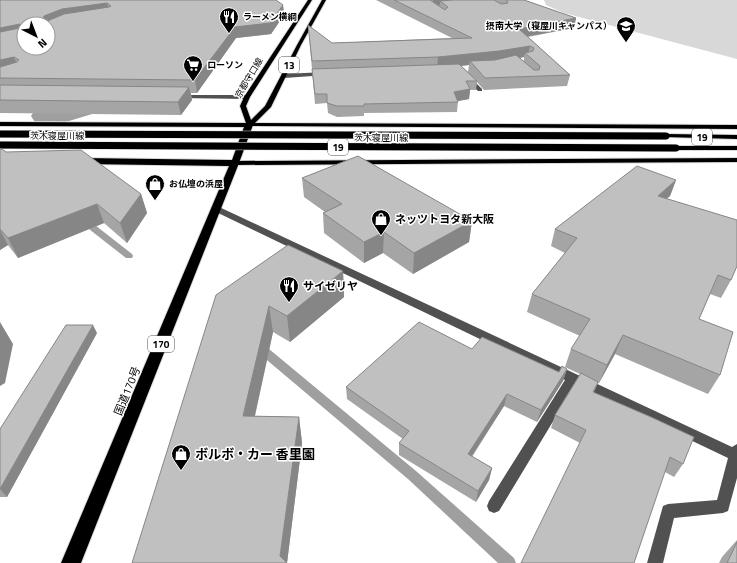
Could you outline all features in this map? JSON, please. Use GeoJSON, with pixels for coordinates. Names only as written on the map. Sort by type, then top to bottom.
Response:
{"type":"FeatureCollection","features":[{"type":"Feature","properties":{"kind":"highway"},"geometry":{"type":"LineString","coordinates":[[0,124],[249,125]]}},
{"type":"Feature","properties":{"kind":"highway","name":"国道170号"},"geometry":{"type":"LineString","coordinates":[[71,563],[235,163],[249,125]]}},
{"type":"Feature","properties":{"kind":"highway"},"geometry":{"type":"LineString","coordinates":[[71,161],[235,163]]}},
{"type":"Feature","properties":{"kind":"main road","name":"京都守口線"},"geometry":{"type":"LineString","coordinates":[[249,125],[243,106],[247,97],[310,0]]}},
{"type":"Feature","properties":{"kind":"main road","name":"13"},"geometry":{"type":"LineString","coordinates":[[249,125],[268,107],[324,0]]}},
{"type":"Feature","properties":{"kind":"main road","name":"19"},"geometry":{"type":"LineString","coordinates":[[249,125],[737,127]]}},
{"type":"Feature","properties":{"kind":"main road","name":"茨木寝屋川線"},"geometry":{"type":"LineString","coordinates":[[0,134],[737,137]]}},
{"type":"Feature","properties":{"kind":"main road","name":"茨木寝屋川線"},"geometry":{"type":"LineString","coordinates":[[0,145],[737,148]]}},
{"type":"Feature","properties":{"kind":"main road","name":"19"},"geometry":{"type":"LineString","coordinates":[[235,163],[737,160]]}},
{"type":"Feature","properties":{"kind":"street"},"geometry":{"type":"LineString","coordinates":[[460,69],[480,90]]}},
{"type":"Feature","properties":{"kind":"street"},"geometry":{"type":"LineString","coordinates":[[284,76],[331,74]]}},
{"type":"Feature","properties":{"kind":"street"},"geometry":{"type":"LineString","coordinates":[[171,96],[247,97]]}},
{"type":"Feature","properties":{"kind":"street"},"geometry":{"type":"LineString","coordinates":[[216,209],[737,454],[723,506],[668,511],[655,563]]}},
{"type":"Feature","properties":{"kind":"street"},"geometry":{"type":"LineString","coordinates":[[494,506],[573,378]]}},
{"type":"Feature","properties":{"kind":"shaded area"},"geometry":{"type":"Polygon","coordinates":[[[544,0],[737,0],[737,59],[564,13],[546,5],[544,0]]]}},
{"type":"Feature","properties":{"kind":"building"},"geometry":{"type":"Polygon","coordinates":[[[0,0],[276,0],[283,5],[270,23],[235,27],[195,80],[0,78],[0,67],[19,60],[14,57],[0,60],[0,32],[16,29],[16,56],[56,56],[56,17],[64,14],[111,6],[107,3],[62,9],[44,16],[16,16],[16,25],[0,28],[0,0]]]}},
{"type":"Feature","properties":{"kind":"building"},"geometry":{"type":"Polygon","coordinates":[[[394,0],[430,0],[445,10],[448,7],[440,1],[494,0],[501,4],[508,3],[506,0],[524,0],[576,18],[519,29],[570,75],[485,78],[470,61],[495,60],[516,55],[534,70],[539,70],[540,66],[525,53],[533,51],[534,48],[530,46],[499,51],[438,57],[312,61],[308,25],[332,43],[472,38],[394,0]]]}},
{"type":"Feature","properties":{"kind":"building"},"geometry":{"type":"Polygon","coordinates":[[[459,64],[477,81],[466,81],[470,89],[454,92],[458,102],[337,106],[327,103],[327,94],[315,94],[312,69],[459,64]]]}},
{"type":"Feature","properties":{"kind":"building"},"geometry":{"type":"Polygon","coordinates":[[[0,85],[189,87],[178,102],[0,100],[0,85]]]}},
{"type":"Feature","properties":{"kind":"building"},"geometry":{"type":"Polygon","coordinates":[[[0,149],[6,152],[81,150],[141,194],[120,223],[97,204],[8,238],[0,229],[0,149]]]}},
{"type":"Feature","properties":{"kind":"building"},"geometry":{"type":"Polygon","coordinates":[[[358,156],[472,221],[414,253],[384,232],[364,242],[323,213],[342,204],[302,178],[358,156]]]}},
{"type":"Feature","properties":{"kind":"building"},"geometry":{"type":"Polygon","coordinates":[[[637,166],[676,180],[658,196],[737,220],[737,266],[731,280],[718,275],[699,319],[733,332],[720,375],[623,335],[607,365],[571,349],[590,319],[532,294],[577,238],[555,229],[637,166]]]}},
{"type":"Feature","properties":{"kind":"building"},"geometry":{"type":"Polygon","coordinates":[[[288,245],[343,271],[287,316],[269,306],[243,416],[299,417],[280,556],[287,563],[132,563],[216,295],[288,245]]]}},
{"type":"Feature","properties":{"kind":"building"},"geometry":{"type":"Polygon","coordinates":[[[419,322],[472,349],[482,337],[559,372],[562,366],[567,369],[541,410],[507,394],[468,454],[492,468],[478,491],[399,443],[409,431],[346,387],[419,322]]]}},
{"type":"Feature","properties":{"kind":"building"},"geometry":{"type":"Polygon","coordinates":[[[66,325],[93,325],[0,489],[0,429],[66,325]]]}},
{"type":"Feature","properties":{"kind":"building"},"geometry":{"type":"Polygon","coordinates":[[[581,373],[598,382],[593,392],[694,437],[683,464],[670,457],[634,563],[521,563],[586,430],[555,415],[581,373]]]}},
{"type":"Feature","properties":{"kind":"building"},"geometry":{"type":"Polygon","coordinates":[[[737,542],[737,563],[727,563],[737,542]]]}},
{"type":"Feature","properties":{"kind":"waterway"},"geometry":{"type":"LineString","coordinates":[[49,116],[130,92]]}},
{"type":"Feature","properties":{"kind":"waterway"},"geometry":{"type":"LineString","coordinates":[[83,220],[129,256]]}},
{"type":"Feature","properties":{"kind":"waterway"},"geometry":{"type":"LineString","coordinates":[[259,347],[412,475],[509,563]]}},
{"type":"Feature","properties":{"kind":"place","name":"ラーメン横綱"},"geometry":{"type":"Point","coordinates":[229,34]}},
{"type":"Feature","properties":{"kind":"place","name":"摂南大学（寝屋川キャンパス）"},"geometry":{"type":"Point","coordinates":[626,43]}},
{"type":"Feature","properties":{"kind":"place","name":"ローソン"},"geometry":{"type":"Point","coordinates":[193,82]}},
{"type":"Feature","properties":{"kind":"place","name":"お仏壇の浜屋"},"geometry":{"type":"Point","coordinates":[155,201]}},
{"type":"Feature","properties":{"kind":"place","name":"ネッツトヨタ新大阪"},"geometry":{"type":"Point","coordinates":[381,236]}},
{"type":"Feature","properties":{"kind":"place","name":"サイゼリヤ"},"geometry":{"type":"Point","coordinates":[289,303]}},
{"type":"Feature","properties":{"kind":"place","name":"ボルボ・カー 香里園"},"geometry":{"type":"Point","coordinates":[181,471]}}]}
